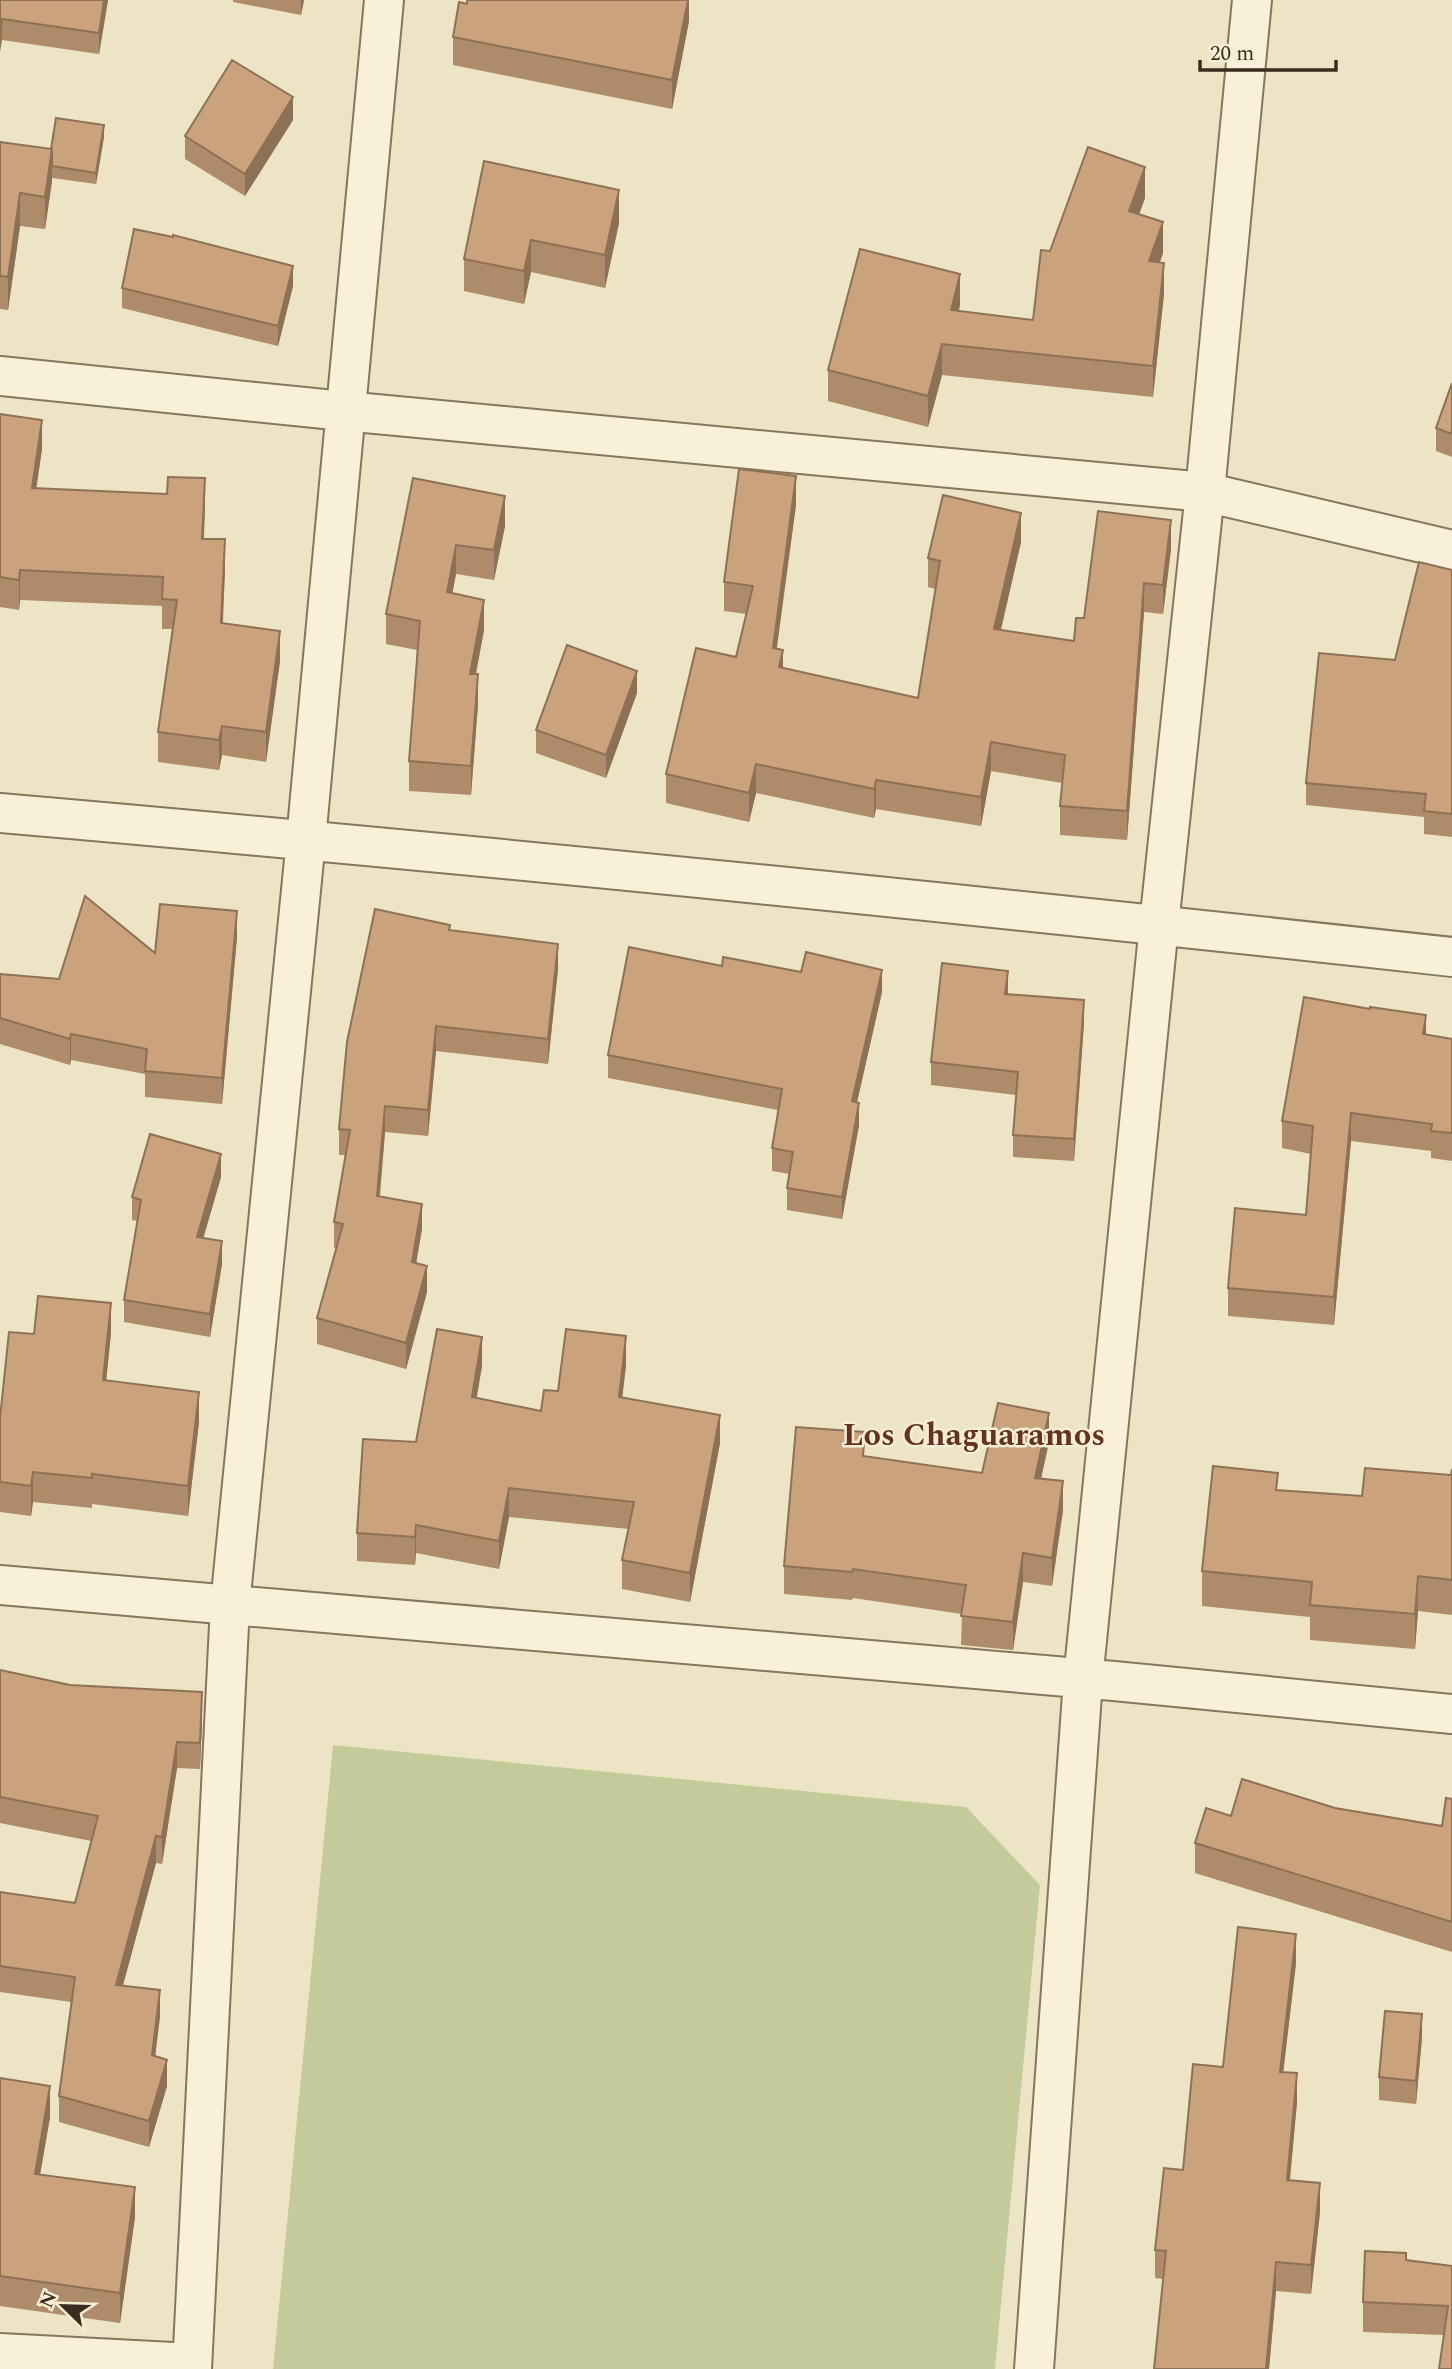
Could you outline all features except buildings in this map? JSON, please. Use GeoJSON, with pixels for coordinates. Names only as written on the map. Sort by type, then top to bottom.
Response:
{"type":"FeatureCollection","features":[{"type":"Feature","properties":{"kind":"street"},"geometry":{"type":"LineString","coordinates":[[0,2353],[192,2366],[230,1605],[306,839],[384,0]]}},
{"type":"Feature","properties":{"kind":"street"},"geometry":{"type":"LineString","coordinates":[[1034,2369],[1083,1680],[1205,492],[1252,0]]}},
{"type":"Feature","properties":{"kind":"street"},"geometry":{"type":"LineString","coordinates":[[0,376],[1205,492],[1452,550]]}},
{"type":"Feature","properties":{"kind":"street"},"geometry":{"type":"LineString","coordinates":[[0,814],[306,839],[1452,957]]}},
{"type":"Feature","properties":{"kind":"street"},"geometry":{"type":"LineString","coordinates":[[0,1585],[1452,1714]]}},
{"type":"Feature","properties":{"kind":"green space"},"geometry":{"type":"Polygon","coordinates":[[[333,1745],[966,1807],[1040,1885],[995,2369],[273,2369],[333,1745]]]}},
{"type":"Feature","properties":{"kind":"district","name":"Los Chaguaramos"},"geometry":{"type":"Point","coordinates":[974,1435]}}]}
